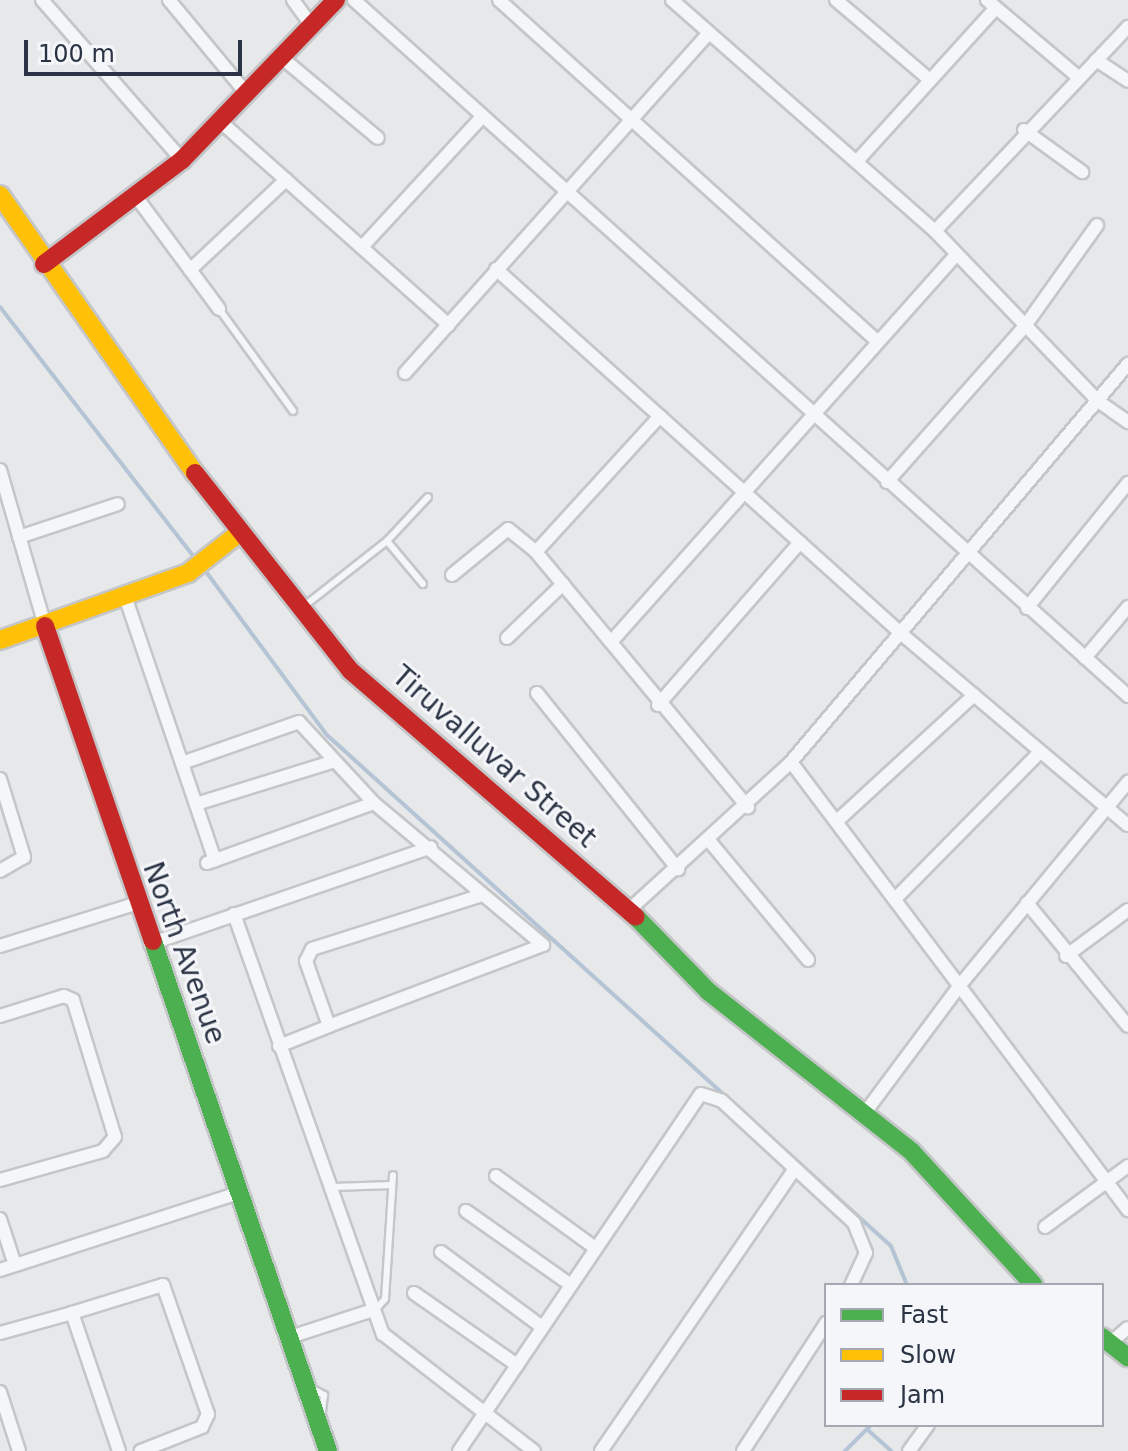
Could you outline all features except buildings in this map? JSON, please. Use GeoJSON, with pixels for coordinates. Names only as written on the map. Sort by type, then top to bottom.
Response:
{"type":"FeatureCollection","features":[{"type":"Feature","properties":{"kind":"street"},"geometry":{"type":"LineString","coordinates":[[42,0],[182,160]]}},
{"type":"Feature","properties":{"kind":"street"},"geometry":{"type":"LineString","coordinates":[[169,0],[247,94]]}},
{"type":"Feature","properties":{"kind":"street"},"geometry":{"type":"LineString","coordinates":[[293,0],[310,23]]}},
{"type":"Feature","properties":{"kind":"street"},"geometry":{"type":"LineString","coordinates":[[44,264],[137,198],[182,160],[221,122],[310,23],[336,0]]}},
{"type":"Feature","properties":{"kind":"street"},"geometry":{"type":"LineString","coordinates":[[354,0],[970,558],[1128,696]]}},
{"type":"Feature","properties":{"kind":"street"},"geometry":{"type":"LineString","coordinates":[[499,0],[878,342]]}},
{"type":"Feature","properties":{"kind":"street"},"geometry":{"type":"LineString","coordinates":[[672,0],[858,160],[935,231],[1098,401],[1128,422]]}},
{"type":"Feature","properties":{"kind":"street"},"geometry":{"type":"LineString","coordinates":[[836,0],[930,80]]}},
{"type":"Feature","properties":{"kind":"street"},"geometry":{"type":"LineString","coordinates":[[858,160],[930,80],[992,4],[1077,76]]}},
{"type":"Feature","properties":{"kind":"street"},"geometry":{"type":"LineString","coordinates":[[935,231],[1024,130],[1128,27]]}},
{"type":"Feature","properties":{"kind":"street"},"geometry":{"type":"LineString","coordinates":[[405,373],[708,34]]}},
{"type":"Feature","properties":{"kind":"street"},"geometry":{"type":"LineString","coordinates":[[281,57],[378,138]]}},
{"type":"Feature","properties":{"kind":"street"},"geometry":{"type":"LineString","coordinates":[[1096,60],[1128,81]]}},
{"type":"Feature","properties":{"kind":"street"},"geometry":{"type":"LineString","coordinates":[[362,247],[482,117]]}},
{"type":"Feature","properties":{"kind":"street"},"geometry":{"type":"LineString","coordinates":[[221,122],[449,325]]}},
{"type":"Feature","properties":{"kind":"street"},"geometry":{"type":"LineString","coordinates":[[1024,130],[1082,172]]}},
{"type":"Feature","properties":{"kind":"street"},"geometry":{"type":"LineString","coordinates":[[190,270],[286,180]]}},
{"type":"Feature","properties":{"kind":"street","name":"Tiruvalluvar Street"},"geometry":{"type":"LineString","coordinates":[[0,195],[44,264],[238,534],[351,671],[629,910],[709,992],[912,1152],[1023,1282]]}},
{"type":"Feature","properties":{"kind":"street"},"geometry":{"type":"LineString","coordinates":[[137,198],[219,309]]}},
{"type":"Feature","properties":{"kind":"street"},"geometry":{"type":"LineString","coordinates":[[887,482],[1025,326],[1097,225]]}},
{"type":"Feature","properties":{"kind":"street"},"geometry":{"type":"LineString","coordinates":[[611,642],[811,413],[956,255]]}},
{"type":"Feature","properties":{"kind":"street"},"geometry":{"type":"LineString","coordinates":[[496,269],[904,636],[1128,825]]}},
{"type":"Feature","properties":{"kind":"street"},"geometry":{"type":"LineString","coordinates":[[629,910],[711,843],[791,762],[904,636],[1128,364]]}},
{"type":"Feature","properties":{"kind":"street"},"geometry":{"type":"LineString","coordinates":[[536,552],[660,416]]}},
{"type":"Feature","properties":{"kind":"street","name":"North Avenue"},"geometry":{"type":"LineString","coordinates":[[0,470],[45,626],[135,904],[241,1192],[328,1451]]}},
{"type":"Feature","properties":{"kind":"street"},"geometry":{"type":"LineString","coordinates":[[1027,608],[1128,483]]}},
{"type":"Feature","properties":{"kind":"street"},"geometry":{"type":"LineString","coordinates":[[19,537],[118,504]]}},
{"type":"Feature","properties":{"kind":"street"},"geometry":{"type":"LineString","coordinates":[[452,575],[508,529],[536,552],[611,642],[658,705],[748,807]]}},
{"type":"Feature","properties":{"kind":"street"},"geometry":{"type":"LineString","coordinates":[[0,640],[126,599],[188,573],[238,534]]}},
{"type":"Feature","properties":{"kind":"street"},"geometry":{"type":"LineString","coordinates":[[658,705],[800,542]]}},
{"type":"Feature","properties":{"kind":"street"},"geometry":{"type":"LineString","coordinates":[[507,638],[563,584]]}},
{"type":"Feature","properties":{"kind":"street"},"geometry":{"type":"LineString","coordinates":[[126,599],[196,804],[211,862],[374,803]]}},
{"type":"Feature","properties":{"kind":"street"},"geometry":{"type":"LineString","coordinates":[[1085,658],[1128,607]]}},
{"type":"Feature","properties":{"kind":"street"},"geometry":{"type":"LineString","coordinates":[[537,693],[678,869]]}},
{"type":"Feature","properties":{"kind":"street"},"geometry":{"type":"LineString","coordinates":[[837,821],[974,695]]}},
{"type":"Feature","properties":{"kind":"street"},"geometry":{"type":"LineString","coordinates":[[182,763],[299,722],[332,762],[374,803],[431,847],[479,896],[541,942],[541,951],[279,1046]]}},
{"type":"Feature","properties":{"kind":"street"},"geometry":{"type":"LineString","coordinates":[[896,898],[1039,753]]}},
{"type":"Feature","properties":{"kind":"street"},"geometry":{"type":"LineString","coordinates":[[196,804],[332,762]]}},
{"type":"Feature","properties":{"kind":"street"},"geometry":{"type":"LineString","coordinates":[[791,762],[1128,1210]]}},
{"type":"Feature","properties":{"kind":"street"},"geometry":{"type":"LineString","coordinates":[[0,779],[24,857],[0,871]]}},
{"type":"Feature","properties":{"kind":"street"},"geometry":{"type":"LineString","coordinates":[[864,1114],[960,985],[1128,782]]}},
{"type":"Feature","properties":{"kind":"street"},"geometry":{"type":"LineString","coordinates":[[711,843],[808,960]]}},
{"type":"Feature","properties":{"kind":"street"},"geometry":{"type":"LineString","coordinates":[[150,944],[431,847]]}},
{"type":"Feature","properties":{"kind":"street"},"geometry":{"type":"LineString","coordinates":[[329,1026],[306,961],[312,949],[479,896]]}},
{"type":"Feature","properties":{"kind":"street"},"geometry":{"type":"LineString","coordinates":[[1027,903],[1127,1029]]}},
{"type":"Feature","properties":{"kind":"street"},"geometry":{"type":"LineString","coordinates":[[0,946],[135,904]]}},
{"type":"Feature","properties":{"kind":"street"},"geometry":{"type":"LineString","coordinates":[[1066,956],[1128,910]]}},
{"type":"Feature","properties":{"kind":"street"},"geometry":{"type":"LineString","coordinates":[[234,914],[373,1310],[390,1341],[534,1451]]}},
{"type":"Feature","properties":{"kind":"street"},"geometry":{"type":"LineString","coordinates":[[0,1016],[64,996],[73,1000],[115,1137],[103,1151],[0,1180]]}},
{"type":"Feature","properties":{"kind":"street"},"geometry":{"type":"LineString","coordinates":[[459,1451],[701,1094],[722,1101],[865,1240],[862,1267],[852,1283]]}},
{"type":"Feature","properties":{"kind":"street"},"geometry":{"type":"LineString","coordinates":[[1045,1227],[1128,1166]]}},
{"type":"Feature","properties":{"kind":"street"},"geometry":{"type":"LineString","coordinates":[[601,1451],[794,1170]]}},
{"type":"Feature","properties":{"kind":"street"},"geometry":{"type":"LineString","coordinates":[[496,1176],[595,1248]]}},
{"type":"Feature","properties":{"kind":"street"},"geometry":{"type":"LineString","coordinates":[[0,1270],[241,1192]]}},
{"type":"Feature","properties":{"kind":"street"},"geometry":{"type":"LineString","coordinates":[[466,1211],[571,1285]]}},
{"type":"Feature","properties":{"kind":"street"},"geometry":{"type":"LineString","coordinates":[[0,1219],[15,1265]]}},
{"type":"Feature","properties":{"kind":"street"},"geometry":{"type":"LineString","coordinates":[[441,1252],[542,1327]]}},
{"type":"Feature","properties":{"kind":"street"},"geometry":{"type":"LineString","coordinates":[[0,1333],[157,1285],[169,1289],[208,1414],[202,1427],[141,1451]]}},
{"type":"Feature","properties":{"kind":"street"},"geometry":{"type":"LineString","coordinates":[[414,1293],[517,1365]]}},
{"type":"Feature","properties":{"kind":"street"},"geometry":{"type":"LineString","coordinates":[[290,1337],[373,1310]]}},
{"type":"Feature","properties":{"kind":"street"},"geometry":{"type":"LineString","coordinates":[[72,1313],[119,1451]]}},
{"type":"Feature","properties":{"kind":"street"},"geometry":{"type":"LineString","coordinates":[[743,1451],[824,1326]]}},
{"type":"Feature","properties":{"kind":"street"},"geometry":{"type":"LineString","coordinates":[[1128,1328],[1106,1340],[1128,1357]]}},
{"type":"Feature","properties":{"kind":"street"},"geometry":{"type":"LineString","coordinates":[[0,1392],[19,1451]]}},
{"type":"Feature","properties":{"kind":"street"},"geometry":{"type":"LineString","coordinates":[[909,1451],[927,1427]]}},
{"type":"Feature","properties":{"kind":"lane"},"geometry":{"type":"LineString","coordinates":[[219,309],[293,411]]}},
{"type":"Feature","properties":{"kind":"lane"},"geometry":{"type":"LineString","coordinates":[[300,609],[387,541],[428,497]]}},
{"type":"Feature","properties":{"kind":"lane"},"geometry":{"type":"LineString","coordinates":[[387,541],[423,584]]}},
{"type":"Feature","properties":{"kind":"lane"},"geometry":{"type":"LineString","coordinates":[[373,1310],[385,1299],[393,1175]]}},
{"type":"Feature","properties":{"kind":"lane"},"geometry":{"type":"LineString","coordinates":[[329,1188],[392,1185]]}},
{"type":"Feature","properties":{"kind":"waterway"},"geometry":{"type":"LineString","coordinates":[[0,307],[196,560]]}},
{"type":"Feature","properties":{"kind":"waterway"},"geometry":{"type":"LineString","coordinates":[[204,569],[327,735],[891,1246],[906,1283]]}},
{"type":"Feature","properties":{"kind":"waterway"},"geometry":{"type":"LineString","coordinates":[[845,1451],[869,1427]]}},
{"type":"Feature","properties":{"kind":"waterway"},"geometry":{"type":"LineString","coordinates":[[869,1431],[891,1451]]}},
{"type":"Feature","properties":{"kind":"traffic: fast"},"geometry":{"type":"LineString","coordinates":[[636,917],[709,992],[912,1152],[1032,1283]]}},
{"type":"Feature","properties":{"kind":"traffic: fast"},"geometry":{"type":"LineString","coordinates":[[153,941],[328,1451]]}},
{"type":"Feature","properties":{"kind":"traffic: fast"},"geometry":{"type":"LineString","coordinates":[[1104,1339],[1128,1357]]}},
{"type":"Feature","properties":{"kind":"traffic: slow"},"geometry":{"type":"LineString","coordinates":[[0,195],[195,473]]}},
{"type":"Feature","properties":{"kind":"traffic: slow"},"geometry":{"type":"LineString","coordinates":[[0,640],[188,573],[238,534]]}},
{"type":"Feature","properties":{"kind":"traffic: jam"},"geometry":{"type":"LineString","coordinates":[[44,264],[182,160],[336,0]]}},
{"type":"Feature","properties":{"kind":"traffic: jam"},"geometry":{"type":"LineString","coordinates":[[195,473],[351,671],[636,917]]}},
{"type":"Feature","properties":{"kind":"traffic: jam"},"geometry":{"type":"LineString","coordinates":[[45,626],[153,941]]}}]}
